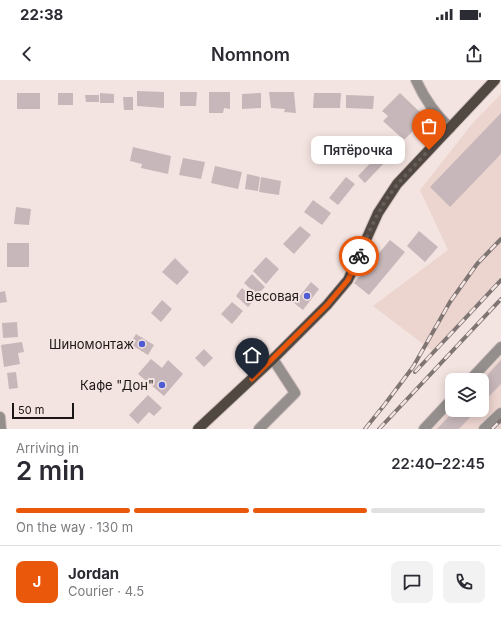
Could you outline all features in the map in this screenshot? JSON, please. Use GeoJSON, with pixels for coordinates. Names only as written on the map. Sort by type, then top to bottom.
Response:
{"type":"FeatureCollection","features":[{"type":"Feature","properties":{"kind":"main road"},"geometry":{"type":"LineString","coordinates":[[198,429],[273,359],[327,305],[348,280],[378,213],[397,184],[450,128],[488,84],[495,80]]}},
{"type":"Feature","properties":{"kind":"street"},"geometry":{"type":"LineString","coordinates":[[416,80],[440,119],[450,128]]}},
{"type":"Feature","properties":{"kind":"street"},"geometry":{"type":"LineString","coordinates":[[477,373],[501,347]]}},
{"type":"Feature","properties":{"kind":"street"},"geometry":{"type":"LineString","coordinates":[[260,429],[295,393],[273,359]]}},
{"type":"Feature","properties":{"kind":"street"},"geometry":{"type":"LineString","coordinates":[[424,429],[445,406]]}},
{"type":"Feature","properties":{"kind":"street"},"geometry":{"type":"LineString","coordinates":[[484,429],[501,412]]}},
{"type":"Feature","properties":{"kind":"street"},"geometry":{"type":"LineString","coordinates":[[0,417],[2,429]]}},
{"type":"Feature","properties":{"kind":"shaded area"},"geometry":{"type":"Polygon","coordinates":[[[501,94],[501,277],[435,353],[373,306],[448,250],[420,190],[472,124],[501,94]]]}},
{"type":"Feature","properties":{"kind":"shaded area"},"geometry":{"type":"Polygon","coordinates":[[[501,357],[501,429],[433,429],[445,416],[489,417],[489,373],[486,373],[501,357]]]}},
{"type":"Feature","properties":{"kind":"building"},"geometry":{"type":"Polygon","coordinates":[[[137,91],[164,92],[164,108],[137,106],[137,91]]]}},
{"type":"Feature","properties":{"kind":"building"},"geometry":{"type":"Polygon","coordinates":[[[180,92],[197,92],[196,106],[180,106],[180,92]]]}},
{"type":"Feature","properties":{"kind":"building"},"geometry":{"type":"Polygon","coordinates":[[[209,92],[230,92],[230,109],[224,108],[223,113],[209,113],[209,92]]]}},
{"type":"Feature","properties":{"kind":"building"},"geometry":{"type":"Polygon","coordinates":[[[269,92],[294,92],[296,113],[284,112],[285,109],[271,108],[269,92]]]}},
{"type":"Feature","properties":{"kind":"building"},"geometry":{"type":"Polygon","coordinates":[[[17,93],[40,93],[40,109],[17,109],[17,93]]]}},
{"type":"Feature","properties":{"kind":"building"},"geometry":{"type":"Polygon","coordinates":[[[58,93],[73,93],[73,105],[58,105],[58,93]]]}},
{"type":"Feature","properties":{"kind":"building"},"geometry":{"type":"Polygon","coordinates":[[[100,93],[114,94],[114,103],[100,103],[100,93]]]}},
{"type":"Feature","properties":{"kind":"building"},"geometry":{"type":"Polygon","coordinates":[[[261,93],[261,108],[242,109],[242,94],[261,93]]]}},
{"type":"Feature","properties":{"kind":"building"},"geometry":{"type":"Polygon","coordinates":[[[314,93],[341,93],[340,108],[313,108],[314,93]]]}},
{"type":"Feature","properties":{"kind":"building"},"geometry":{"type":"Polygon","coordinates":[[[400,93],[426,118],[404,140],[383,121],[388,116],[382,111],[400,93]]]}},
{"type":"Feature","properties":{"kind":"building"},"geometry":{"type":"Polygon","coordinates":[[[85,95],[99,95],[99,102],[86,102],[85,95]]]}},
{"type":"Feature","properties":{"kind":"building"},"geometry":{"type":"Polygon","coordinates":[[[346,95],[374,96],[373,109],[346,108],[346,95]]]}},
{"type":"Feature","properties":{"kind":"building"},"geometry":{"type":"Polygon","coordinates":[[[123,97],[133,97],[133,110],[124,110],[123,97]]]}},
{"type":"Feature","properties":{"kind":"building"},"geometry":{"type":"Polygon","coordinates":[[[501,113],[501,154],[450,207],[430,187],[501,113]]]}},
{"type":"Feature","properties":{"kind":"building"},"geometry":{"type":"Polygon","coordinates":[[[394,137],[402,144],[390,157],[382,149],[394,137]]]}},
{"type":"Feature","properties":{"kind":"building"},"geometry":{"type":"Polygon","coordinates":[[[133,147],[171,156],[168,174],[141,168],[142,164],[130,161],[133,147]]]}},
{"type":"Feature","properties":{"kind":"building"},"geometry":{"type":"Polygon","coordinates":[[[381,152],[388,159],[365,183],[358,176],[381,152]]]}},
{"type":"Feature","properties":{"kind":"building"},"geometry":{"type":"Polygon","coordinates":[[[183,158],[205,162],[201,179],[179,175],[183,158]]]}},
{"type":"Feature","properties":{"kind":"building"},"geometry":{"type":"Polygon","coordinates":[[[215,166],[242,172],[238,189],[211,183],[215,166]]]}},
{"type":"Feature","properties":{"kind":"building"},"geometry":{"type":"Polygon","coordinates":[[[247,174],[260,177],[258,191],[245,189],[247,174]]]}},
{"type":"Feature","properties":{"kind":"building"},"geometry":{"type":"Polygon","coordinates":[[[261,177],[281,181],[279,195],[259,192],[261,177]]]}},
{"type":"Feature","properties":{"kind":"building"},"geometry":{"type":"Polygon","coordinates":[[[346,177],[355,184],[338,205],[329,198],[346,177]]]}},
{"type":"Feature","properties":{"kind":"building"},"geometry":{"type":"Polygon","coordinates":[[[313,200],[331,213],[322,225],[304,212],[313,200]]]}},
{"type":"Feature","properties":{"kind":"building"},"geometry":{"type":"Polygon","coordinates":[[[16,207],[31,209],[29,225],[14,224],[16,207]]]}},
{"type":"Feature","properties":{"kind":"building"},"geometry":{"type":"Polygon","coordinates":[[[300,226],[311,235],[294,254],[283,244],[300,226]]]}},
{"type":"Feature","properties":{"kind":"building"},"geometry":{"type":"Polygon","coordinates":[[[419,231],[438,247],[425,262],[407,246],[419,231]]]}},
{"type":"Feature","properties":{"kind":"building"},"geometry":{"type":"Polygon","coordinates":[[[390,240],[405,252],[369,295],[354,283],[390,240]]]}},
{"type":"Feature","properties":{"kind":"building"},"geometry":{"type":"Polygon","coordinates":[[[7,243],[29,243],[29,267],[7,267],[7,243]]]}},
{"type":"Feature","properties":{"kind":"building"},"geometry":{"type":"Polygon","coordinates":[[[266,257],[279,269],[266,284],[253,271],[266,257]]]}},
{"type":"Feature","properties":{"kind":"building"},"geometry":{"type":"Polygon","coordinates":[[[175,258],[189,272],[177,285],[162,272],[175,258]]]}},
{"type":"Feature","properties":{"kind":"building"},"geometry":{"type":"Polygon","coordinates":[[[252,274],[265,287],[257,295],[244,283],[252,274]]]}},
{"type":"Feature","properties":{"kind":"building","name":"Весовая"},"geometry":{"type":"Polygon","coordinates":[[[311,282],[319,289],[303,310],[294,303],[311,282]]]}},
{"type":"Feature","properties":{"kind":"building"},"geometry":{"type":"Polygon","coordinates":[[[242,288],[255,299],[248,307],[236,296],[242,288]]]}},
{"type":"Feature","properties":{"kind":"building"},"geometry":{"type":"Polygon","coordinates":[[[5,291],[7,302],[0,303],[0,292],[5,291]]]}},
{"type":"Feature","properties":{"kind":"building"},"geometry":{"type":"Polygon","coordinates":[[[162,300],[172,309],[161,322],[151,313],[162,300]]]}},
{"type":"Feature","properties":{"kind":"building"},"geometry":{"type":"Polygon","coordinates":[[[232,302],[243,311],[232,324],[221,314],[232,302]]]}},
{"type":"Feature","properties":{"kind":"building"},"geometry":{"type":"Polygon","coordinates":[[[17,322],[18,337],[3,338],[2,323],[17,322]]]}},
{"type":"Feature","properties":{"kind":"building","name":"Шиномонтаж"},"geometry":{"type":"Polygon","coordinates":[[[136,334],[154,345],[148,355],[130,344],[136,334]]]}},
{"type":"Feature","properties":{"kind":"building"},"geometry":{"type":"Polygon","coordinates":[[[22,342],[24,352],[18,353],[20,364],[4,367],[1,345],[22,342]]]}},
{"type":"Feature","properties":{"kind":"building"},"geometry":{"type":"Polygon","coordinates":[[[204,349],[213,358],[204,367],[195,358],[204,349]]]}},
{"type":"Feature","properties":{"kind":"building","name":"Кафе \"Дон\""},"geometry":{"type":"Polygon","coordinates":[[[151,359],[162,368],[168,360],[183,374],[164,396],[138,374],[151,359]]]}},
{"type":"Feature","properties":{"kind":"building"},"geometry":{"type":"Polygon","coordinates":[[[501,360],[501,384],[489,397],[489,373],[501,360]]]}},
{"type":"Feature","properties":{"kind":"building"},"geometry":{"type":"Polygon","coordinates":[[[16,372],[18,388],[9,389],[7,373],[16,372]]]}},
{"type":"Feature","properties":{"kind":"building"},"geometry":{"type":"Polygon","coordinates":[[[148,395],[162,408],[154,416],[149,412],[138,424],[129,415],[148,395]]]}},
{"type":"Feature","properties":{"kind":"building"},"geometry":{"type":"Polygon","coordinates":[[[448,417],[470,417],[459,429],[437,429],[448,417]]]}},
{"type":"Feature","properties":{"kind":"railway"},"geometry":{"type":"LineString","coordinates":[[382,408],[413,367],[450,302],[477,264],[501,239]]}},
{"type":"Feature","properties":{"kind":"railway"},"geometry":{"type":"LineString","coordinates":[[415,372],[501,280]]}},
{"type":"Feature","properties":{"kind":"railway"},"geometry":{"type":"LineString","coordinates":[[379,429],[501,299]]}},
{"type":"Feature","properties":{"kind":"railway"},"geometry":{"type":"LineString","coordinates":[[365,429],[385,404]]}},
{"type":"Feature","properties":{"kind":"railway"},"geometry":{"type":"LineString","coordinates":[[492,429],[501,420]]}},
{"type":"Feature","properties":{"kind":"way so far"},"geometry":{"type":"LineString","coordinates":[[359,256],[378,213],[387,198],[397,184],[429,150]]}},
{"type":"Feature","properties":{"kind":"place","name":"Пятёрочка"},"geometry":{"type":"Point","coordinates":[429,150]}},
{"type":"Feature","properties":{"kind":"place","name":"Весовая"},"geometry":{"type":"Point","coordinates":[307,296]}},
{"type":"Feature","properties":{"kind":"place","name":"Шиномонтаж"},"geometry":{"type":"Point","coordinates":[142,344]}},
{"type":"Feature","properties":{"kind":"place","name":"Кафе \"Дон\""},"geometry":{"type":"Point","coordinates":[162,385]}},
{"type":"Feature","properties":{"kind":"route"},"geometry":{"type":"LineString","coordinates":[[252,379],[327,305],[348,280],[359,256]]}}]}
